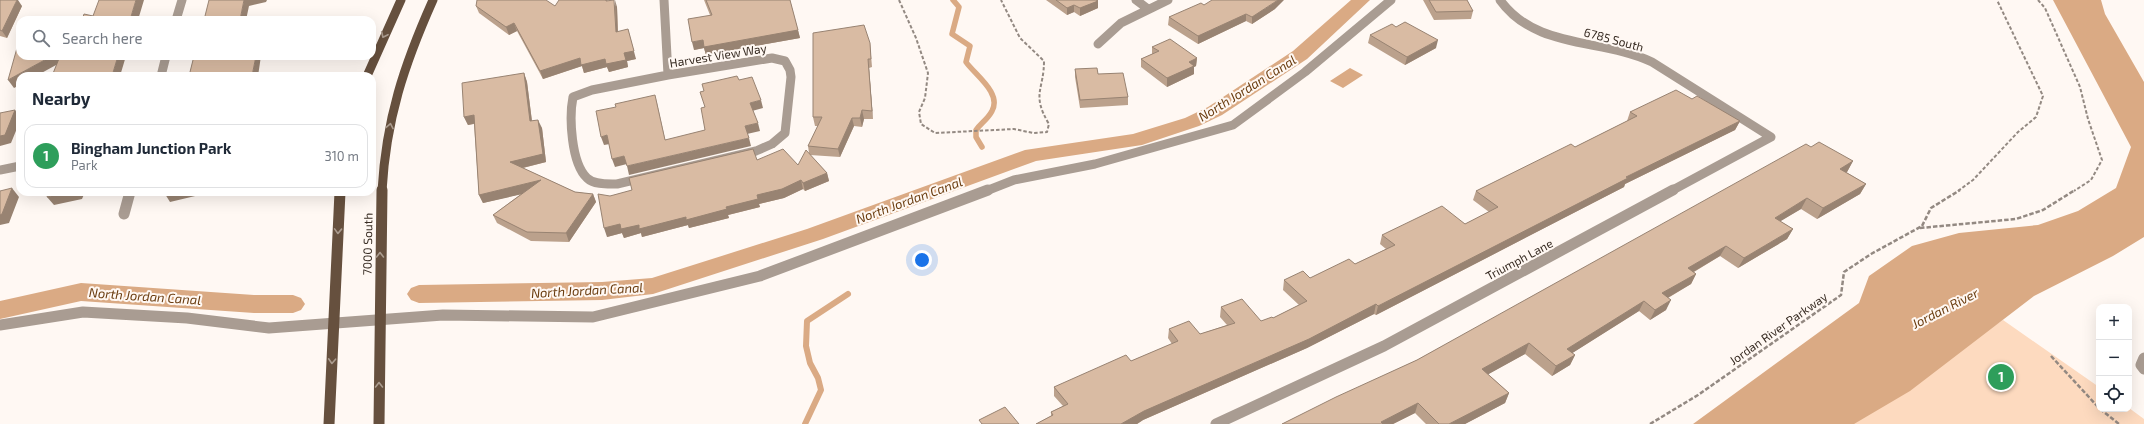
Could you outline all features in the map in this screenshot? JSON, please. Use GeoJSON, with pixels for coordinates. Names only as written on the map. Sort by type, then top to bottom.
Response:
{"type":"FeatureCollection","features":[{"type":"Feature","properties":{"kind":"main road"},"geometry":{"type":"LineString","coordinates":[[376,56],[401,0]]}},
{"type":"Feature","properties":{"kind":"main road","name":"7000 South"},"geometry":{"type":"LineString","coordinates":[[379,424],[380,215],[384,156],[396,94],[411,50],[433,0]]}},
{"type":"Feature","properties":{"kind":"main road"},"geometry":{"type":"LineString","coordinates":[[369,72],[374,60]]}},
{"type":"Feature","properties":{"kind":"main road"},"geometry":{"type":"LineString","coordinates":[[329,424],[340,196]]}},
{"type":"Feature","properties":{"kind":"street"},"geometry":{"type":"LineString","coordinates":[[177,16],[182,0]]}},
{"type":"Feature","properties":{"kind":"street"},"geometry":{"type":"LineString","coordinates":[[664,0],[668,75]]}},
{"type":"Feature","properties":{"kind":"street"},"geometry":{"type":"LineString","coordinates":[[1136,0],[1148,9]]}},
{"type":"Feature","properties":{"kind":"street"},"geometry":{"type":"LineString","coordinates":[[1098,44],[1106,33],[1122,21],[1168,0]]}},
{"type":"Feature","properties":{"kind":"street"},"geometry":{"type":"LineString","coordinates":[[0,325],[83,312],[187,318],[269,328],[380,318],[443,315],[593,317],[760,276],[1014,180],[1095,164],[1233,125],[1306,72],[1391,0]]}},
{"type":"Feature","properties":{"kind":"street","name":"6785 South"},"geometry":{"type":"LineString","coordinates":[[1502,4],[1528,26],[1558,38],[1603,46],[1648,60],[1716,100]]}},
{"type":"Feature","properties":{"kind":"street","name":"Harvest View Way"},"geometry":{"type":"LineString","coordinates":[[772,58],[785,61],[790,70],[791,78],[787,127],[785,133],[778,140],[756,151],[629,182],[617,184],[597,182],[588,179],[579,167],[570,115],[573,97],[592,90],[668,75],[772,58]]}},
{"type":"Feature","properties":{"kind":"street"},"geometry":{"type":"LineString","coordinates":[[162,72],[165,60]]}},
{"type":"Feature","properties":{"kind":"street","name":"Triumph Lane"},"geometry":{"type":"LineString","coordinates":[[1216,424],[1384,346],[1771,138],[1716,100]]}},
{"type":"Feature","properties":{"kind":"street"},"geometry":{"type":"LineString","coordinates":[[0,170],[16,167]]}},
{"type":"Feature","properties":{"kind":"street"},"geometry":{"type":"LineString","coordinates":[[124,214],[129,196]]}},
{"type":"Feature","properties":{"kind":"street"},"geometry":{"type":"LineString","coordinates":[[2144,358],[2141,365],[2144,369]]}},
{"type":"Feature","properties":{"kind":"path"},"geometry":{"type":"LineString","coordinates":[[899,0],[916,38],[928,73],[925,98],[919,112],[921,124],[934,132],[1000,131],[1014,129],[1033,133],[1046,132],[1049,124],[1044,115],[1038,94],[1045,72],[1044,61],[1020,38],[1001,0]]}},
{"type":"Feature","properties":{"kind":"path","name":"Jordan River Parkway"},"geometry":{"type":"LineString","coordinates":[[1650,424],[1698,395],[1841,295],[1844,272],[1871,254],[1922,226],[1931,208],[1948,199],[1973,180],[2018,132],[2036,117],[2043,96],[1997,0]]}},
{"type":"Feature","properties":{"kind":"path"},"geometry":{"type":"LineString","coordinates":[[1918,228],[2016,219],[2043,210],[2091,180],[2102,160],[2088,119],[2080,87],[2045,8],[2038,0]]}},
{"type":"Feature","properties":{"kind":"path"},"geometry":{"type":"LineString","coordinates":[[2051,356],[2096,406]]}},
{"type":"Feature","properties":{"kind":"path"},"geometry":{"type":"LineString","coordinates":[[2103,412],[2119,424]]}},
{"type":"Feature","properties":{"kind":"shaded area"},"geometry":{"type":"Polygon","coordinates":[[[2003,320],[2096,385],[2096,412],[2132,412],[2132,410],[2144,419],[2144,424],[1846,424],[2003,320]]]}},
{"type":"Feature","properties":{"kind":"water","name":"Jordan River"},"geometry":{"type":"Polygon","coordinates":[[[2053,0],[2101,0],[2105,14],[2144,82],[2144,237],[2113,256],[2034,296],[1910,391],[1854,424],[1693,424],[1859,303],[1869,276],[1912,246],[1959,233],[2038,225],[2078,211],[2116,188],[2131,147],[2053,0]]]}},
{"type":"Feature","properties":{"kind":"water"},"geometry":{"type":"Polygon","coordinates":[[[1350,68],[1363,75],[1343,88],[1330,81],[1350,68]]]}},
{"type":"Feature","properties":{"kind":"building"},"geometry":{"type":"Polygon","coordinates":[[[0,0],[17,0],[2,31],[0,30],[0,0]]]}},
{"type":"Feature","properties":{"kind":"building"},"geometry":{"type":"Polygon","coordinates":[[[99,0],[136,0],[131,16],[93,16],[99,0]]]}},
{"type":"Feature","properties":{"kind":"building"},"geometry":{"type":"Polygon","coordinates":[[[209,0],[244,0],[241,16],[205,16],[209,0]]]}},
{"type":"Feature","properties":{"kind":"building"},"geometry":{"type":"Polygon","coordinates":[[[477,0],[546,0],[555,6],[559,0],[614,0],[616,32],[628,29],[634,51],[624,53],[626,60],[606,64],[605,59],[581,65],[580,58],[540,71],[514,23],[506,27],[476,6],[477,0]]]}},
{"type":"Feature","properties":{"kind":"building"},"geometry":{"type":"Polygon","coordinates":[[[706,0],[790,0],[798,30],[704,47],[703,40],[692,42],[688,19],[712,15],[706,0]]]}},
{"type":"Feature","properties":{"kind":"building"},"geometry":{"type":"Polygon","coordinates":[[[1056,0],[1098,1],[1080,8],[1074,5],[1067,8],[1056,0]]]}},
{"type":"Feature","properties":{"kind":"building"},"geometry":{"type":"Polygon","coordinates":[[[1212,0],[1278,0],[1252,17],[1246,14],[1198,36],[1169,17],[1201,3],[1204,5],[1212,0]]]}},
{"type":"Feature","properties":{"kind":"building"},"geometry":{"type":"Polygon","coordinates":[[[1429,0],[1467,0],[1473,11],[1436,12],[1429,0]]]}},
{"type":"Feature","properties":{"kind":"building"},"geometry":{"type":"Polygon","coordinates":[[[1405,22],[1438,40],[1407,57],[1370,35],[1392,24],[1396,27],[1405,22]]]}},
{"type":"Feature","properties":{"kind":"building"},"geometry":{"type":"Polygon","coordinates":[[[864,25],[870,43],[871,59],[868,59],[872,111],[862,110],[860,118],[852,118],[838,149],[808,146],[822,117],[813,117],[813,33],[864,25]]]}},
{"type":"Feature","properties":{"kind":"building"},"geometry":{"type":"Polygon","coordinates":[[[1170,39],[1197,58],[1189,62],[1194,66],[1167,78],[1141,59],[1159,51],[1152,47],[1170,39]]]}},
{"type":"Feature","properties":{"kind":"building"},"geometry":{"type":"Polygon","coordinates":[[[16,52],[16,60],[45,60],[23,72],[16,72],[16,76],[8,80],[16,52]]]}},
{"type":"Feature","properties":{"kind":"building"},"geometry":{"type":"Polygon","coordinates":[[[58,60],[117,60],[113,72],[54,72],[58,60]]]}},
{"type":"Feature","properties":{"kind":"building"},"geometry":{"type":"Polygon","coordinates":[[[193,60],[255,60],[253,72],[190,72],[193,60]]]}},
{"type":"Feature","properties":{"kind":"building"},"geometry":{"type":"Polygon","coordinates":[[[1097,68],[1098,74],[1123,73],[1128,97],[1080,100],[1075,69],[1097,68]]]}},
{"type":"Feature","properties":{"kind":"building"},"geometry":{"type":"Polygon","coordinates":[[[524,73],[530,121],[538,120],[543,154],[510,162],[575,192],[593,194],[566,233],[527,232],[493,215],[541,180],[479,195],[474,115],[464,117],[462,83],[524,73]]]}},
{"type":"Feature","properties":{"kind":"building"},"geometry":{"type":"Polygon","coordinates":[[[737,76],[739,80],[752,77],[761,100],[750,103],[758,123],[745,126],[749,138],[627,166],[624,156],[612,159],[607,135],[601,137],[596,111],[616,107],[615,104],[655,95],[665,140],[705,130],[701,108],[705,107],[700,92],[704,91],[702,84],[737,76]]]}},
{"type":"Feature","properties":{"kind":"building"},"geometry":{"type":"Polygon","coordinates":[[[1676,90],[1692,99],[1697,96],[1740,121],[1626,177],[1628,178],[1378,306],[1376,304],[1309,339],[1144,411],[1121,424],[1036,424],[1053,415],[1051,412],[1068,404],[1054,387],[1126,355],[1131,361],[1178,341],[1169,329],[1189,321],[1200,334],[1235,323],[1221,307],[1242,299],[1261,321],[1272,317],[1273,318],[1307,301],[1284,280],[1303,271],[1310,278],[1349,259],[1355,264],[1395,245],[1382,235],[1442,206],[1465,224],[1498,207],[1476,191],[1571,144],[1575,147],[1637,116],[1630,112],[1676,90]]]}},
{"type":"Feature","properties":{"kind":"building"},"geometry":{"type":"Polygon","coordinates":[[[15,110],[5,135],[0,136],[0,113],[15,110]]]}},
{"type":"Feature","properties":{"kind":"building"},"geometry":{"type":"Polygon","coordinates":[[[1819,142],[1853,161],[1840,169],[1866,184],[1823,208],[1807,198],[1775,218],[1793,229],[1744,258],[1726,246],[1688,268],[1696,274],[1662,293],[1671,300],[1655,310],[1644,301],[1567,349],[1575,355],[1556,366],[1529,343],[1482,369],[1509,393],[1449,424],[1439,424],[1418,403],[1381,422],[1383,424],[1282,424],[1336,397],[1417,360],[1806,144],[1811,147],[1819,142]]]}},
{"type":"Feature","properties":{"kind":"building"},"geometry":{"type":"Polygon","coordinates":[[[753,149],[757,160],[783,149],[798,165],[806,150],[827,173],[803,183],[801,180],[782,189],[757,195],[758,199],[726,207],[727,209],[686,220],[686,217],[639,229],[639,225],[621,229],[620,224],[604,228],[598,194],[610,196],[632,190],[629,178],[753,149]]]}},
{"type":"Feature","properties":{"kind":"building"},"geometry":{"type":"Polygon","coordinates":[[[12,188],[2,214],[0,215],[0,191],[12,188]]]}},
{"type":"Feature","properties":{"kind":"building"},"geometry":{"type":"Polygon","coordinates":[[[1005,407],[1019,424],[982,424],[979,420],[1005,407]]]}},
{"type":"Feature","properties":{"kind":"waterway"},"geometry":{"type":"LineString","coordinates":[[953,0],[959,7],[952,34],[970,46],[966,62],[991,91],[993,98],[994,104],[992,111],[976,130],[976,137],[982,147]]}},
{"type":"Feature","properties":{"kind":"waterway","name":"North Jordan Canal"},"geometry":{"type":"LineString","coordinates":[[419,294],[457,292],[602,291],[653,286],[815,234],[1032,155],[1135,140],[1192,122],[1215,111],[1300,55],[1361,0]]}},
{"type":"Feature","properties":{"kind":"waterway","name":"North Jordan Canal"},"geometry":{"type":"LineString","coordinates":[[0,310],[81,292],[254,304],[293,304]]}},
{"type":"Feature","properties":{"kind":"waterway"},"geometry":{"type":"LineString","coordinates":[[805,424],[821,390],[818,378],[810,363],[806,346],[807,321],[848,294]]}},
{"type":"Feature","properties":{"kind":"place","name":"Bingham Junction Park"},"geometry":{"type":"Point","coordinates":[2001,377]}}]}
